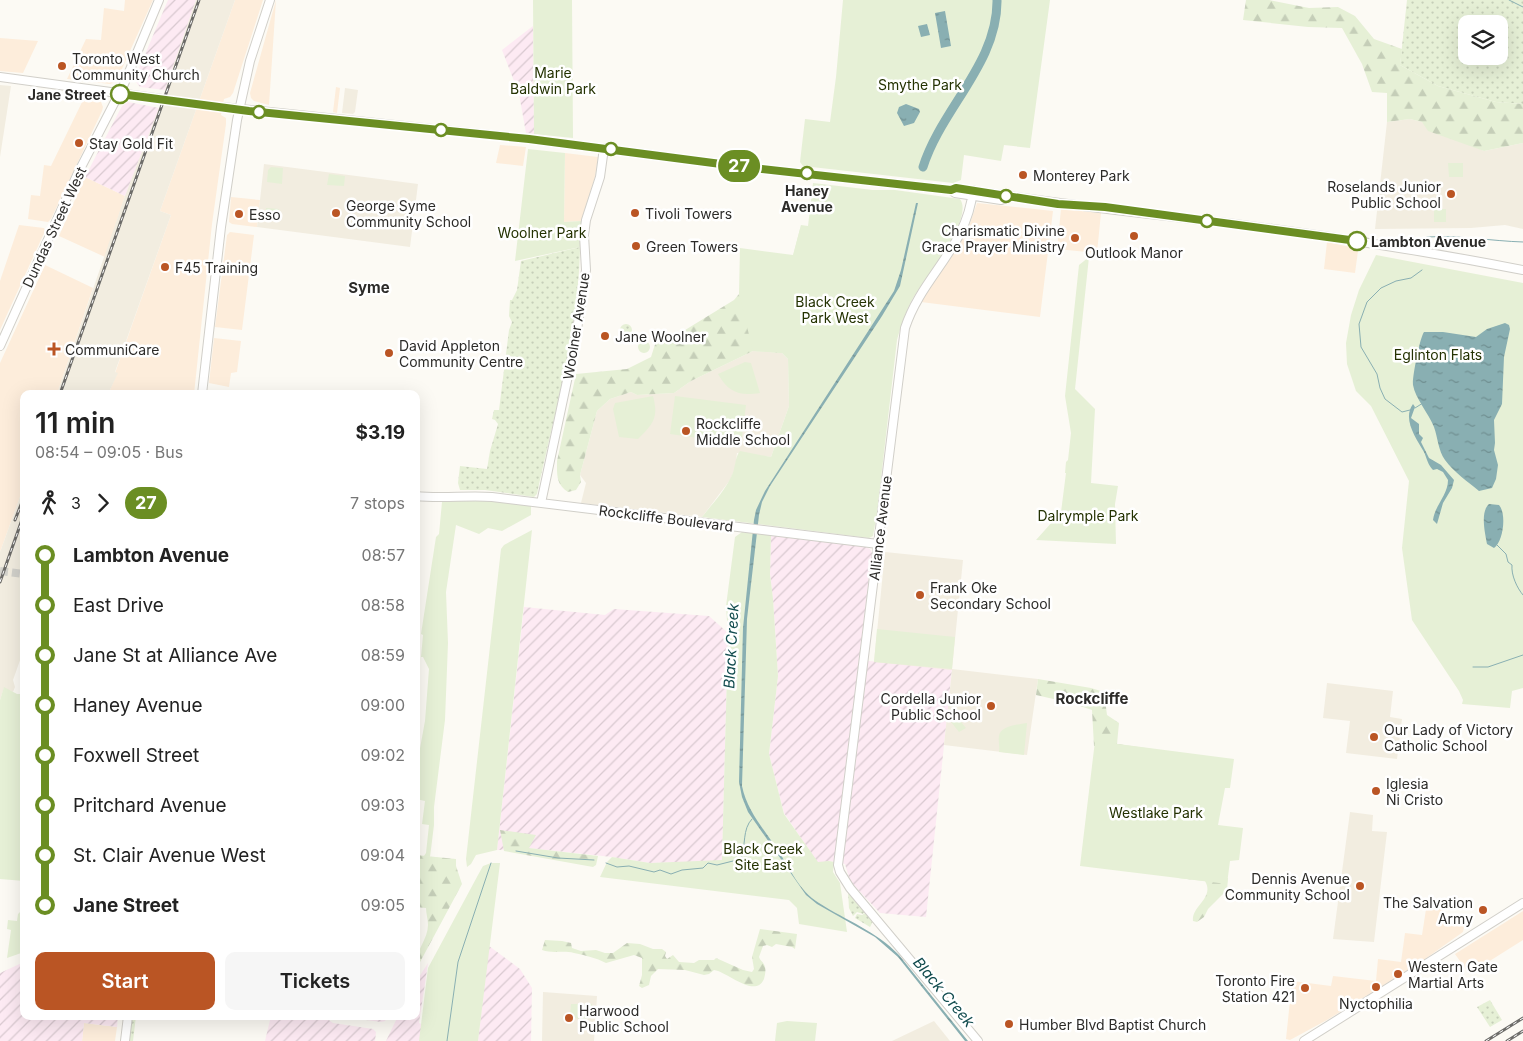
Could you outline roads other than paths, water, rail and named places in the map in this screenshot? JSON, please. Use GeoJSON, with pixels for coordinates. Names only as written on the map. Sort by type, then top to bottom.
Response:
{"type":"FeatureCollection","features":[{"type":"Feature","properties":{"kind":"main road","name":"Dundas Street West"},"geometry":{"type":"LineString","coordinates":[[0,346],[78,173],[120,94],[159,0]]}},
{"type":"Feature","properties":{"kind":"main road"},"geometry":{"type":"LineString","coordinates":[[202,390],[229,164],[250,61],[270,0]]}},
{"type":"Feature","properties":{"kind":"main road"},"geometry":{"type":"LineString","coordinates":[[0,77],[162,99]]}},
{"type":"Feature","properties":{"kind":"main road"},"geometry":{"type":"LineString","coordinates":[[222,107],[604,148],[744,167],[930,188],[951,190],[956,188],[973,193],[1000,193],[1009,197],[1058,204],[1105,207],[1330,237],[1523,270]]}},
{"type":"Feature","properties":{"kind":"main road","name":"Woolner Avenue"},"geometry":{"type":"LineString","coordinates":[[541,503],[575,343],[586,270],[584,235],[586,220],[600,177],[604,148]]}},
{"type":"Feature","properties":{"kind":"main road","name":"Alliance Avenue"},"geometry":{"type":"LineString","coordinates":[[973,193],[960,236],[919,297],[905,328],[839,858],[840,872],[845,880],[978,1041]]}},
{"type":"Feature","properties":{"kind":"main road","name":"Rockcliffe Boulevard"},"geometry":{"type":"LineString","coordinates":[[420,496],[437,498],[476,496],[878,544]]}},
{"type":"Feature","properties":{"kind":"main road"},"geometry":{"type":"LineString","coordinates":[[1304,1041],[1523,904]]}},
{"type":"Feature","properties":{"kind":"main road"},"geometry":{"type":"LineString","coordinates":[[125,1041],[128,1020]]}},
{"type":"Feature","properties":{"kind":"water"},"geometry":{"type":"Polygon","coordinates":[[[945,11],[951,46],[941,48],[935,13],[945,11]]]}},
{"type":"Feature","properties":{"kind":"water"},"geometry":{"type":"Polygon","coordinates":[[[927,24],[930,35],[921,37],[918,26],[927,24]]]}},
{"type":"Feature","properties":{"kind":"water"},"geometry":{"type":"Polygon","coordinates":[[[906,104],[919,109],[920,112],[914,123],[904,126],[897,113],[899,107],[906,104]]]}},
{"type":"Feature","properties":{"kind":"water"},"geometry":{"type":"Polygon","coordinates":[[[916,203],[918,203],[900,286],[770,486],[762,502],[747,619],[742,786],[752,812],[795,879],[806,892],[819,903],[881,939],[899,955],[968,1041],[965,1041],[898,957],[875,937],[817,904],[806,895],[748,812],[739,782],[743,628],[756,510],[765,491],[894,291],[901,270],[916,203]]]}},
{"type":"Feature","properties":{"kind":"water"},"geometry":{"type":"Polygon","coordinates":[[[1505,323],[1509,325],[1510,329],[1504,357],[1502,404],[1494,420],[1494,450],[1498,465],[1496,479],[1492,488],[1479,491],[1461,477],[1445,460],[1439,448],[1434,427],[1414,390],[1414,374],[1418,349],[1424,332],[1443,332],[1476,337],[1487,329],[1505,323]]]}},
{"type":"Feature","properties":{"kind":"water"},"geometry":{"type":"Polygon","coordinates":[[[1413,404],[1415,407],[1411,418],[1419,424],[1419,434],[1423,438],[1421,442],[1429,458],[1441,465],[1454,480],[1452,488],[1443,503],[1437,524],[1433,520],[1434,515],[1446,490],[1448,480],[1443,472],[1431,468],[1414,435],[1409,416],[1413,404]]]}},
{"type":"Feature","properties":{"kind":"water"},"geometry":{"type":"Polygon","coordinates":[[[1489,504],[1499,505],[1503,515],[1502,534],[1494,548],[1487,544],[1484,529],[1485,512],[1489,504]]]}},
{"type":"Feature","properties":{"kind":"waterway","name":"Black Creek"},"geometry":{"type":"LineString","coordinates":[[923,167],[942,125],[979,65],[988,45],[995,23],[997,0]]}},
{"type":"Feature","properties":{"kind":"waterway"},"geometry":{"type":"LineString","coordinates":[[1509,0],[1523,7]]}},
{"type":"Feature","properties":{"kind":"waterway"},"geometry":{"type":"LineString","coordinates":[[1427,237],[1523,242]]}},
{"type":"Feature","properties":{"kind":"waterway"},"geometry":{"type":"LineString","coordinates":[[1410,410],[1402,412],[1385,399],[1377,374],[1361,347],[1359,324],[1367,302],[1381,288],[1396,281],[1411,278],[1422,270]]}},
{"type":"Feature","properties":{"kind":"waterway"},"geometry":{"type":"LineString","coordinates":[[1415,408],[1423,403]]}},
{"type":"Feature","properties":{"kind":"waterway"},"geometry":{"type":"LineString","coordinates":[[1497,545],[1506,554],[1508,562],[1512,565],[1512,573],[1523,595]]}},
{"type":"Feature","properties":{"kind":"waterway"},"geometry":{"type":"LineString","coordinates":[[1473,667],[1488,667],[1523,655]]}},
{"type":"Feature","properties":{"kind":"waterway"},"geometry":{"type":"LineString","coordinates":[[606,863],[617,867],[629,866],[654,872],[660,870],[671,874],[682,870],[703,868],[708,863],[717,865],[741,859],[745,833],[752,819]]}},
{"type":"Feature","properties":{"kind":"waterway"},"geometry":{"type":"LineString","coordinates":[[516,851],[558,858],[594,860]]}},
{"type":"Feature","properties":{"kind":"waterway"},"geometry":{"type":"LineString","coordinates":[[447,1041],[458,962],[491,863]]}},
{"type":"Feature","properties":{"kind":"tunnel"},"geometry":{"type":"LineString","coordinates":[[162,99],[222,107]]}},
{"type":"Feature","properties":{"kind":"tunnel"},"geometry":{"type":"LineString","coordinates":[[0,571],[20,574]]}},
{"type":"Feature","properties":{"kind":"railway"},"geometry":{"type":"LineString","coordinates":[[61,390],[199,0]]}},
{"type":"Feature","properties":{"kind":"railway"},"geometry":{"type":"LineString","coordinates":[[15,520],[20,507]]}},
{"type":"Feature","properties":{"kind":"railway"},"geometry":{"type":"LineString","coordinates":[[0,582],[20,525]]}},
{"type":"Feature","properties":{"kind":"railway"},"geometry":{"type":"LineString","coordinates":[[1486,1041],[1523,1018]]}},
{"type":"Feature","properties":{"kind":"railway"},"geometry":{"type":"LineString","coordinates":[[1507,1041],[1523,1031]]}},
{"type":"Feature","properties":{"kind":"place","name":"Toronto West Community Church"},"geometry":{"type":"Point","coordinates":[62,66]}},
{"type":"Feature","properties":{"kind":"place","name":"Jane Street"},"geometry":{"type":"Point","coordinates":[120,94]}},
{"type":"Feature","properties":{"kind":"place","name":"Stay Gold Fit"},"geometry":{"type":"Point","coordinates":[79,143]}},
{"type":"Feature","properties":{"kind":"place","name":"Haney Avenue"},"geometry":{"type":"Point","coordinates":[807,173]}},
{"type":"Feature","properties":{"kind":"place","name":"Monterey Park"},"geometry":{"type":"Point","coordinates":[1023,175]}},
{"type":"Feature","properties":{"kind":"place","name":"Roselands Junior Public School"},"geometry":{"type":"Point","coordinates":[1451,194]}},
{"type":"Feature","properties":{"kind":"place","name":"George Syme Community School"},"geometry":{"type":"Point","coordinates":[336,213]}},
{"type":"Feature","properties":{"kind":"place","name":"Tivoli Towers"},"geometry":{"type":"Point","coordinates":[635,213]}},
{"type":"Feature","properties":{"kind":"place","name":"Esso"},"geometry":{"type":"Point","coordinates":[239,214]}},
{"type":"Feature","properties":{"kind":"place","name":"Outlook Manor"},"geometry":{"type":"Point","coordinates":[1134,236]}},
{"type":"Feature","properties":{"kind":"place","name":"Charismatic Divine Grace Prayer Ministry"},"geometry":{"type":"Point","coordinates":[1075,238]}},
{"type":"Feature","properties":{"kind":"place","name":"Lambton Avenue"},"geometry":{"type":"Point","coordinates":[1357,241]}},
{"type":"Feature","properties":{"kind":"place","name":"Green Towers"},"geometry":{"type":"Point","coordinates":[636,246]}},
{"type":"Feature","properties":{"kind":"place","name":"F45 Training"},"geometry":{"type":"Point","coordinates":[165,267]}},
{"type":"Feature","properties":{"kind":"place","name":"Jane Woolner"},"geometry":{"type":"Point","coordinates":[605,336]}},
{"type":"Feature","properties":{"kind":"place","name":"CommuniCare"},"geometry":{"type":"Point","coordinates":[54,349]}},
{"type":"Feature","properties":{"kind":"place","name":"David Appleton Community Centre"},"geometry":{"type":"Point","coordinates":[389,353]}},
{"type":"Feature","properties":{"kind":"place","name":"Rockcliffe Middle School"},"geometry":{"type":"Point","coordinates":[686,431]}},
{"type":"Feature","properties":{"kind":"place","name":"Frank Oke Secondary School"},"geometry":{"type":"Point","coordinates":[920,595]}},
{"type":"Feature","properties":{"kind":"place","name":"Cordella Junior Public School"},"geometry":{"type":"Point","coordinates":[991,706]}},
{"type":"Feature","properties":{"kind":"place","name":"Our Lady of Victory Catholic School"},"geometry":{"type":"Point","coordinates":[1374,737]}},
{"type":"Feature","properties":{"kind":"place","name":"Iglesia Ni Cristo"},"geometry":{"type":"Point","coordinates":[1376,791]}},
{"type":"Feature","properties":{"kind":"place","name":"Dennis Avenue Community School"},"geometry":{"type":"Point","coordinates":[1360,886]}},
{"type":"Feature","properties":{"kind":"place","name":"The Salvation Army"},"geometry":{"type":"Point","coordinates":[1483,910]}},
{"type":"Feature","properties":{"kind":"place","name":"Western Gate Martial Arts"},"geometry":{"type":"Point","coordinates":[1398,974]}},
{"type":"Feature","properties":{"kind":"place","name":"Nyctophilia"},"geometry":{"type":"Point","coordinates":[1376,987]}},
{"type":"Feature","properties":{"kind":"place","name":"Toronto Fire Station 421"},"geometry":{"type":"Point","coordinates":[1305,988]}},
{"type":"Feature","properties":{"kind":"place","name":"Harwood Public School"},"geometry":{"type":"Point","coordinates":[569,1018]}},
{"type":"Feature","properties":{"kind":"place","name":"Humber Blvd Baptist Church"},"geometry":{"type":"Point","coordinates":[1009,1024]}},
{"type":"Feature","properties":{"kind":"district","name":"Syme"},"geometry":{"type":"Point","coordinates":[369,287]}},
{"type":"Feature","properties":{"kind":"district","name":"Rockcliffe"},"geometry":{"type":"Point","coordinates":[1092,698]}},
{"type":"Feature","properties":{"kind":"park label","name":"Marie Baldwin Park"},"geometry":{"type":"Point","coordinates":[553,80]}},
{"type":"Feature","properties":{"kind":"park label","name":"Smythe Park"},"geometry":{"type":"Point","coordinates":[920,84]}},
{"type":"Feature","properties":{"kind":"park label","name":"Woolner Park"},"geometry":{"type":"Point","coordinates":[542,232]}},
{"type":"Feature","properties":{"kind":"park label","name":"Black Creek Park West"},"geometry":{"type":"Point","coordinates":[835,310]}},
{"type":"Feature","properties":{"kind":"park label","name":"Eglinton Flats"},"geometry":{"type":"Point","coordinates":[1438,354]}},
{"type":"Feature","properties":{"kind":"park label","name":"Dalrymple Park"},"geometry":{"type":"Point","coordinates":[1088,515]}},
{"type":"Feature","properties":{"kind":"park label","name":"Westlake Park"},"geometry":{"type":"Point","coordinates":[1156,812]}},
{"type":"Feature","properties":{"kind":"park label","name":"Black Creek Site East"},"geometry":{"type":"Point","coordinates":[763,856]}}]}
